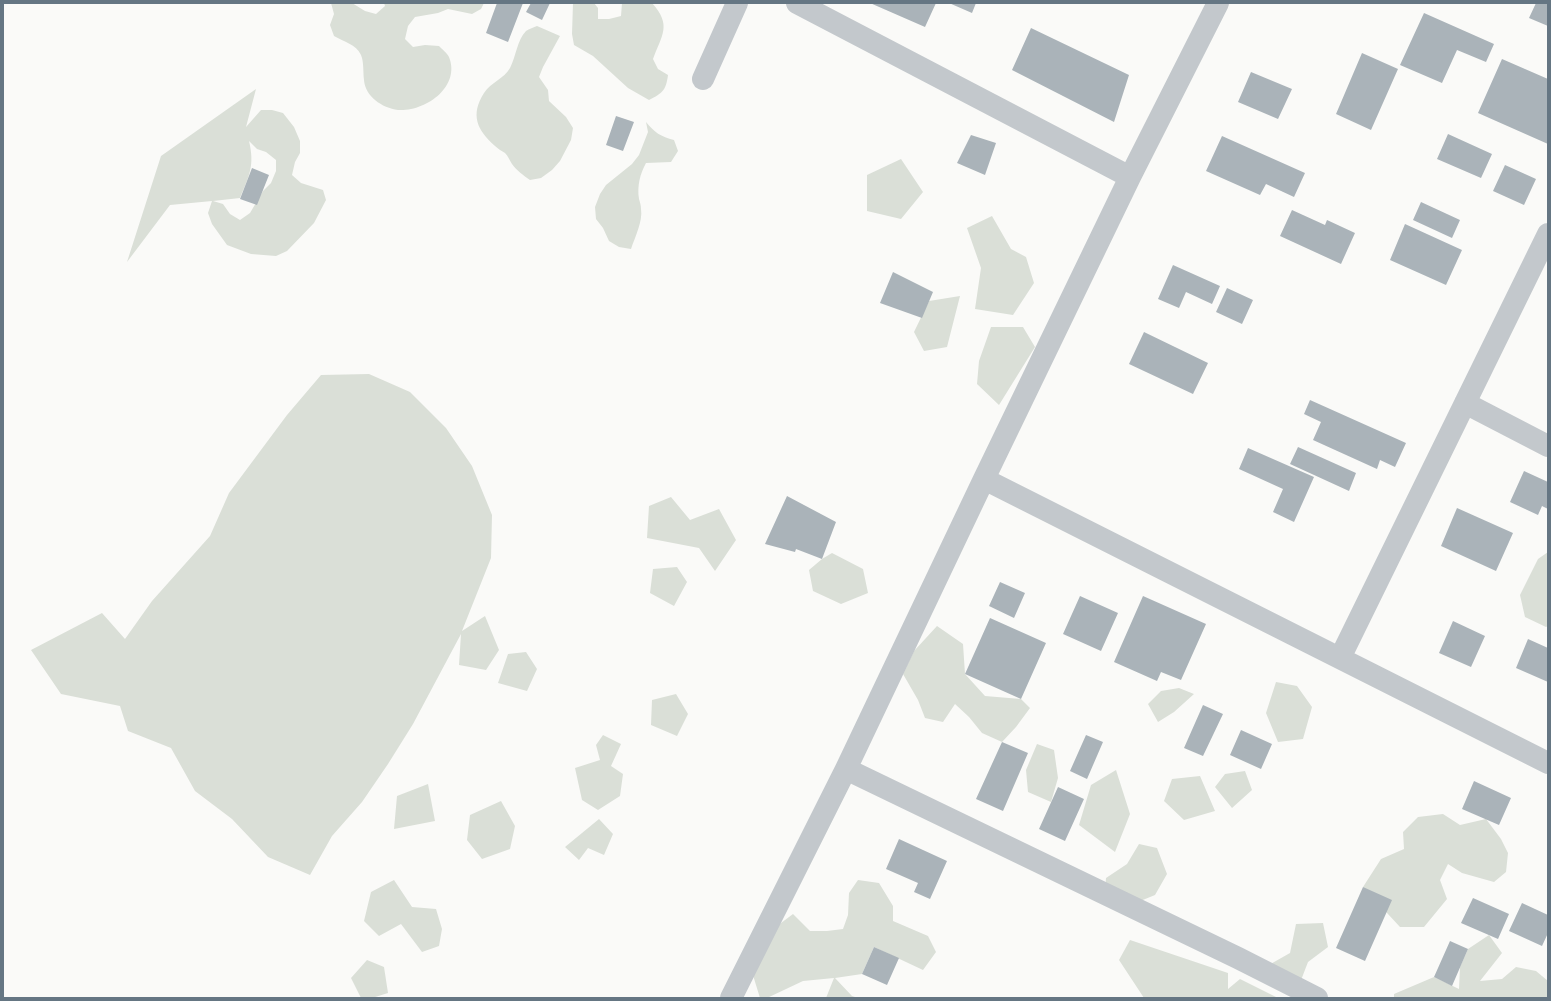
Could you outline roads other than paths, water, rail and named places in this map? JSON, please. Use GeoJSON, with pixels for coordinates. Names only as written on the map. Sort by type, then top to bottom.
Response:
{"type":"FeatureCollection","features":[{"type":"Feature","properties":{"kind":"street"},"geometry":{"type":"LineString","coordinates":[[703,79],[737,3]]}},
{"type":"Feature","properties":{"kind":"street"},"geometry":{"type":"LineString","coordinates":[[797,3],[1130,177]]}},
{"type":"Feature","properties":{"kind":"street"},"geometry":{"type":"LineString","coordinates":[[731,998],[846,769],[1130,177],[1218,3]]}},
{"type":"Feature","properties":{"kind":"street"},"geometry":{"type":"LineString","coordinates":[[1340,658],[1548,234]]}},
{"type":"Feature","properties":{"kind":"street"},"geometry":{"type":"LineString","coordinates":[[1465,403],[1548,446]]}},
{"type":"Feature","properties":{"kind":"street"},"geometry":{"type":"LineString","coordinates":[[984,479],[1548,763]]}},
{"type":"Feature","properties":{"kind":"street"},"geometry":{"type":"LineString","coordinates":[[846,769],[1238,958],[1317,998]]}}]}
